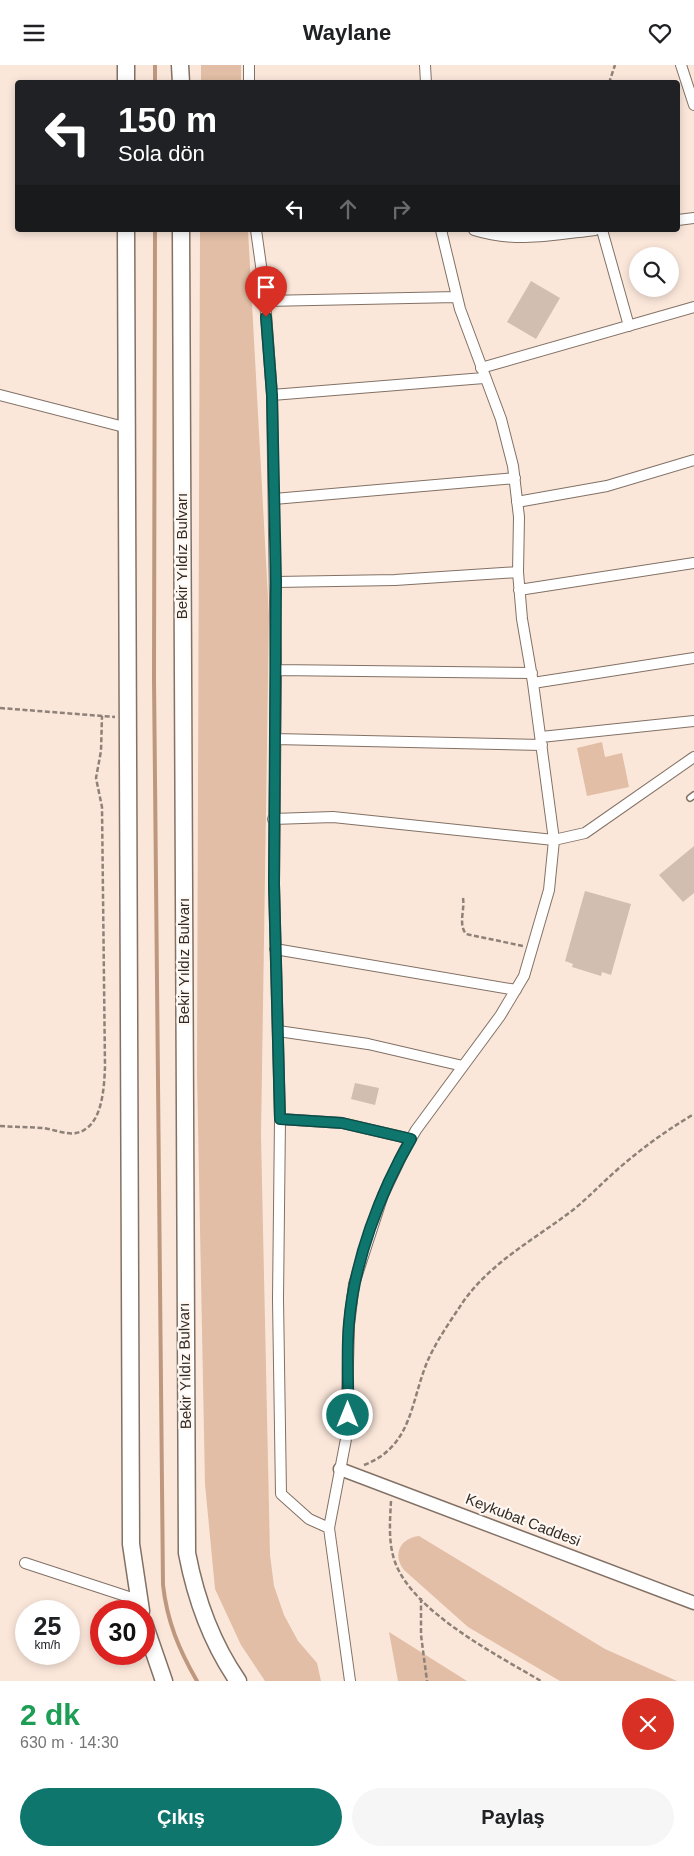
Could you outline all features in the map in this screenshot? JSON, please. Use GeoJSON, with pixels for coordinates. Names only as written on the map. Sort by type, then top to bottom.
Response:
{"type":"FeatureCollection","features":[{"type":"Feature","properties":{"kind":"main road"},"geometry":{"type":"LineString","coordinates":[[126,65],[126,80]]}},
{"type":"Feature","properties":{"kind":"main road"},"geometry":{"type":"LineString","coordinates":[[180,65],[180,80]]}},
{"type":"Feature","properties":{"kind":"main road"},"geometry":{"type":"LineString","coordinates":[[126,232],[130,1534],[139,1600]]}},
{"type":"Feature","properties":{"kind":"main road","name":"Bekir Yıldız Bulvarı"},"geometry":{"type":"LineString","coordinates":[[181,232],[187,1553],[195,1591],[208,1628],[238,1681]]}},
{"type":"Feature","properties":{"kind":"main road"},"geometry":{"type":"LineString","coordinates":[[155,1655],[164,1681]]}},
{"type":"Feature","properties":{"kind":"street"},"geometry":{"type":"LineString","coordinates":[[249,65],[249,80]]}},
{"type":"Feature","properties":{"kind":"street"},"geometry":{"type":"LineString","coordinates":[[425,65],[426,80]]}},
{"type":"Feature","properties":{"kind":"street"},"geometry":{"type":"LineString","coordinates":[[681,65],[694,105]]}},
{"type":"Feature","properties":{"kind":"street"},"geometry":{"type":"LineString","coordinates":[[680,220],[694,218]]}},
{"type":"Feature","properties":{"kind":"street"},"geometry":{"type":"LineString","coordinates":[[256,232],[265,301],[272,395],[276,582],[273,819],[280,1119],[278,1246],[281,1494],[309,1519],[329,1528]]}},
{"type":"Feature","properties":{"kind":"street"},"geometry":{"type":"LineString","coordinates":[[350,1681],[329,1528],[348,1415],[349,1325],[354,1285],[383,1195],[411,1139],[463,1067],[524,976],[548,890],[554,840],[534,683],[522,619],[518,572],[518,502],[515,478],[501,419],[482,373],[457,297],[442,232]]}},
{"type":"Feature","properties":{"kind":"street"},"geometry":{"type":"LineString","coordinates":[[481,232],[516,239],[577,232]]}},
{"type":"Feature","properties":{"kind":"street"},"geometry":{"type":"LineString","coordinates":[[603,232],[629,327]]}},
{"type":"Feature","properties":{"kind":"street"},"geometry":{"type":"LineString","coordinates":[[265,301],[457,297]]}},
{"type":"Feature","properties":{"kind":"street"},"geometry":{"type":"LineString","coordinates":[[272,395],[482,373],[694,307]]}},
{"type":"Feature","properties":{"kind":"street"},"geometry":{"type":"LineString","coordinates":[[0,395],[128,428]]}},
{"type":"Feature","properties":{"kind":"street"},"geometry":{"type":"LineString","coordinates":[[518,502],[607,486],[694,460]]}},
{"type":"Feature","properties":{"kind":"street"},"geometry":{"type":"LineString","coordinates":[[274,499],[515,478]]}},
{"type":"Feature","properties":{"kind":"street"},"geometry":{"type":"LineString","coordinates":[[519,590],[694,563]]}},
{"type":"Feature","properties":{"kind":"street"},"geometry":{"type":"LineString","coordinates":[[276,582],[395,581],[518,572]]}},
{"type":"Feature","properties":{"kind":"street"},"geometry":{"type":"LineString","coordinates":[[534,683],[694,658]]}},
{"type":"Feature","properties":{"kind":"street"},"geometry":{"type":"LineString","coordinates":[[276,670],[532,673]]}},
{"type":"Feature","properties":{"kind":"street"},"geometry":{"type":"LineString","coordinates":[[275,739],[542,741],[694,721]]}},
{"type":"Feature","properties":{"kind":"street"},"geometry":{"type":"LineString","coordinates":[[273,819],[333,817],[554,840],[585,833],[694,757]]}},
{"type":"Feature","properties":{"kind":"street"},"geometry":{"type":"LineString","coordinates":[[275,949],[516,990]]}},
{"type":"Feature","properties":{"kind":"street"},"geometry":{"type":"LineString","coordinates":[[278,1031],[376,1046],[463,1067]]}},
{"type":"Feature","properties":{"kind":"street"},"geometry":{"type":"LineString","coordinates":[[280,1119],[342,1123],[411,1139]]}},
{"type":"Feature","properties":{"kind":"street","name":"Keykubat Caddesi"},"geometry":{"type":"LineString","coordinates":[[340,1469],[694,1603]]}},
{"type":"Feature","properties":{"kind":"street"},"geometry":{"type":"LineString","coordinates":[[25,1563],[124,1600]]}},
{"type":"Feature","properties":{"kind":"path"},"geometry":{"type":"LineString","coordinates":[[610,80],[615,65]]}},
{"type":"Feature","properties":{"kind":"path"},"geometry":{"type":"LineString","coordinates":[[0,708],[102,716],[101,751],[96,778],[102,807],[105,1067],[102,1103],[94,1118],[82,1131],[74,1134],[43,1128],[0,1126]]}},
{"type":"Feature","properties":{"kind":"path"},"geometry":{"type":"LineString","coordinates":[[463,898],[464,913],[461,925],[466,935],[532,947]]}},
{"type":"Feature","properties":{"kind":"path"},"geometry":{"type":"LineString","coordinates":[[340,1469],[372,1462],[396,1444],[405,1429],[422,1375],[435,1347],[465,1300],[488,1273],[574,1209],[637,1152],[694,1114]]}},
{"type":"Feature","properties":{"kind":"path"},"geometry":{"type":"LineString","coordinates":[[391,1487],[393,1554],[403,1578],[444,1619],[482,1647],[541,1681]]}},
{"type":"Feature","properties":{"kind":"path"},"geometry":{"type":"LineString","coordinates":[[421,1598],[421,1635],[428,1681]]}},
{"type":"Feature","properties":{"kind":"shaded area"},"geometry":{"type":"Polygon","coordinates":[[[201,65],[241,65],[241,80],[201,80],[201,65]]]}},
{"type":"Feature","properties":{"kind":"shaded area"},"geometry":{"type":"Polygon","coordinates":[[[200,232],[248,232],[269,616],[261,1135],[270,1555],[274,1586],[284,1615],[298,1641],[317,1663],[321,1681],[265,1681],[241,1645],[215,1589],[205,1484],[197,1073],[200,232]]]}},
{"type":"Feature","properties":{"kind":"shaded area"},"geometry":{"type":"Polygon","coordinates":[[[602,742],[605,757],[622,753],[629,787],[587,796],[577,748],[602,742]]]}},
{"type":"Feature","properties":{"kind":"shaded area"},"geometry":{"type":"Polygon","coordinates":[[[419,1536],[605,1649],[677,1681],[560,1681],[468,1627],[404,1570],[399,1559],[398,1553],[400,1548],[407,1540],[419,1536]]]}},
{"type":"Feature","properties":{"kind":"shaded area"},"geometry":{"type":"Polygon","coordinates":[[[389,1632],[467,1681],[398,1681],[389,1632]]]}},
{"type":"Feature","properties":{"kind":"building"},"geometry":{"type":"Polygon","coordinates":[[[531,281],[560,298],[536,339],[507,322],[531,281]]]}},
{"type":"Feature","properties":{"kind":"building"},"geometry":{"type":"Polygon","coordinates":[[[694,846],[694,893],[683,902],[659,875],[694,846]]]}},
{"type":"Feature","properties":{"kind":"building"},"geometry":{"type":"Polygon","coordinates":[[[585,891],[631,904],[611,975],[602,972],[601,976],[572,967],[573,964],[565,961],[585,891]]]}},
{"type":"Feature","properties":{"kind":"building"},"geometry":{"type":"Polygon","coordinates":[[[355,1083],[379,1088],[375,1105],[351,1099],[355,1083]]]}},
{"type":"Feature","properties":{"kind":"waterway"},"geometry":{"type":"LineString","coordinates":[[155,65],[155,80]]}},
{"type":"Feature","properties":{"kind":"waterway"},"geometry":{"type":"LineString","coordinates":[[155,232],[154,679],[163,1585],[167,1611],[175,1635],[197,1681]]}},
{"type":"Feature","properties":{"kind":"route"},"geometry":{"type":"LineString","coordinates":[[266,317],[271,364],[276,582],[273,819],[280,1119],[321,1120],[342,1123],[388,1132],[411,1139],[383,1195],[354,1285],[348,1346],[348,1415]]}}]}
